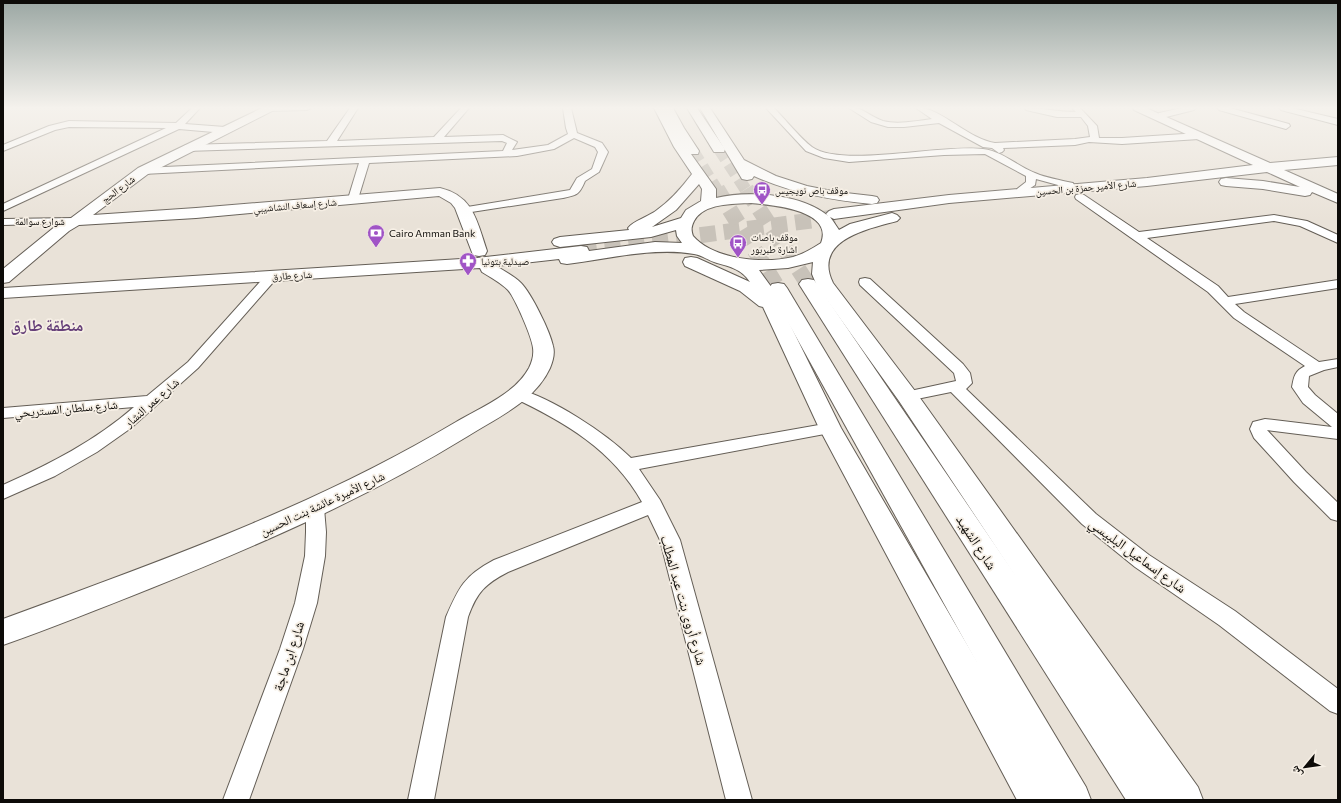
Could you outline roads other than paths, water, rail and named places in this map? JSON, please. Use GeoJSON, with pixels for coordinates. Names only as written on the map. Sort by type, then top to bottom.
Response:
{"type":"FeatureCollection","features":[{"type":"Feature","properties":{"kind":"main road","name":"شارع الحج"},"geometry":{"type":"LineString","coordinates":[[3,278],[35,273],[33,270],[35,262],[68,233],[76,221],[143,171],[191,145]]}},
{"type":"Feature","properties":{"kind":"main road"},"geometry":{"type":"LineString","coordinates":[[678,145],[709,191],[710,200],[707,205]]}},
{"type":"Feature","properties":{"kind":"main road"},"geometry":{"type":"LineString","coordinates":[[689,145],[693,151]]}},
{"type":"Feature","properties":{"kind":"main road"},"geometry":{"type":"LineString","coordinates":[[717,145],[719,149]]}},
{"type":"Feature","properties":{"kind":"main road"},"geometry":{"type":"LineString","coordinates":[[729,145],[754,187],[770,199]]}},
{"type":"Feature","properties":{"kind":"main road"},"geometry":{"type":"LineString","coordinates":[[1232,145],[1338,192]]}},
{"type":"Feature","properties":{"kind":"main road"},"geometry":{"type":"LineString","coordinates":[[1220,146],[1279,165],[1338,200]]}},
{"type":"Feature","properties":{"kind":"main road"},"geometry":{"type":"LineString","coordinates":[[1220,146],[1227,153],[1227,162],[1219,169],[1212,179],[1274,187],[1338,200]]}},
{"type":"Feature","properties":{"kind":"main road"},"geometry":{"type":"LineString","coordinates":[[740,163],[781,183],[820,194],[884,201],[907,200]]}},
{"type":"Feature","properties":{"kind":"main road","name":"شارع الأمير حمزة بن الحسين"},"geometry":{"type":"LineString","coordinates":[[836,215],[954,202],[1212,179],[1279,165],[1337,164]]}},
{"type":"Feature","properties":{"kind":"main road","name":"شارع الأمير حمزة بن الحسين"},"geometry":{"type":"LineString","coordinates":[[1212,179],[1279,165],[1337,164]]}},
{"type":"Feature","properties":{"kind":"main road"},"geometry":{"type":"LineString","coordinates":[[303,270],[337,260],[478,251],[613,236],[640,227],[661,215],[687,191],[698,175]]}},
{"type":"Feature","properties":{"kind":"main road"},"geometry":{"type":"LineString","coordinates":[[1129,180],[1152,184],[1152,189],[1144,191],[977,207],[889,218],[856,227],[809,257],[783,264],[768,265],[722,259],[698,249],[685,235],[683,228],[684,222],[689,215],[707,205],[737,198],[770,199],[802,206],[834,209],[907,200],[1129,180]]}},
{"type":"Feature","properties":{"kind":"main road","name":"شارع إسعاف النشاشيبي"},"geometry":{"type":"LineString","coordinates":[[76,221],[211,212],[440,192],[452,196],[465,210],[478,251]]}},
{"type":"Feature","properties":{"kind":"main road"},"geometry":{"type":"LineString","coordinates":[[802,206],[820,216],[827,222],[830,228],[828,244],[820,266],[821,276],[826,286],[907,396],[1185,800]]}},
{"type":"Feature","properties":{"kind":"main road"},"geometry":{"type":"LineString","coordinates":[[636,244],[661,230],[684,222]]}},
{"type":"Feature","properties":{"kind":"main road"},"geometry":{"type":"LineString","coordinates":[[613,236],[636,244],[671,253],[736,282],[754,292],[786,294]]}},
{"type":"Feature","properties":{"kind":"main road"},"geometry":{"type":"LineString","coordinates":[[303,270],[317,276],[345,277],[488,268],[533,263],[636,244],[698,249]]}},
{"type":"Feature","properties":{"kind":"main road","name":"شارع طارق"},"geometry":{"type":"LineString","coordinates":[[3,285],[35,273],[174,273],[303,270],[477,263],[580,249]]}},
{"type":"Feature","properties":{"kind":"main road"},"geometry":{"type":"LineString","coordinates":[[737,262],[753,274],[758,280],[786,294],[1073,800]]}},
{"type":"Feature","properties":{"kind":"main road"},"geometry":{"type":"LineString","coordinates":[[516,288],[522,275],[533,263]]}},
{"type":"Feature","properties":{"kind":"main road","name":"شارع الأميرة عائشة بنت الحسين"},"geometry":{"type":"LineString","coordinates":[[6,633],[248,538],[315,508],[373,480],[427,451],[518,394],[532,380],[540,368],[543,355],[542,344],[516,288],[488,268]]}},
{"type":"Feature","properties":{"kind":"main road"},"geometry":{"type":"LineString","coordinates":[[3,270],[35,273]]}},
{"type":"Feature","properties":{"kind":"main road","name":"شارع طارق"},"geometry":{"type":"LineString","coordinates":[[3,293],[272,276],[303,270]]}},
{"type":"Feature","properties":{"kind":"main road"},"geometry":{"type":"LineString","coordinates":[[786,294],[830,428],[1037,800]]}},
{"type":"Feature","properties":{"kind":"main road","name":"شارع الشهيد"},"geometry":{"type":"LineString","coordinates":[[786,294],[1147,800]]}},
{"type":"Feature","properties":{"kind":"street"},"geometry":{"type":"LineString","coordinates":[[3,208],[136,145]]}},
{"type":"Feature","properties":{"kind":"street"},"geometry":{"type":"LineString","coordinates":[[186,148],[247,145]]}},
{"type":"Feature","properties":{"kind":"street"},"geometry":{"type":"LineString","coordinates":[[505,154],[511,145]]}},
{"type":"Feature","properties":{"kind":"street"},"geometry":{"type":"LineString","coordinates":[[143,171],[505,154],[541,150],[555,145]]}},
{"type":"Feature","properties":{"kind":"street"},"geometry":{"type":"LineString","coordinates":[[465,210],[574,192],[577,189],[580,180],[596,170],[603,152],[602,148],[598,145]]}},
{"type":"Feature","properties":{"kind":"street"},"geometry":{"type":"LineString","coordinates":[[806,145],[809,149],[827,156],[850,159],[1026,145]]}},
{"type":"Feature","properties":{"kind":"street"},"geometry":{"type":"LineString","coordinates":[[980,145],[1031,175],[1069,185]]}},
{"type":"Feature","properties":{"kind":"street"},"geometry":{"type":"LineString","coordinates":[[353,199],[365,160]]}},
{"type":"Feature","properties":{"kind":"street"},"geometry":{"type":"LineString","coordinates":[[1022,189],[1031,183],[1031,175]]}},
{"type":"Feature","properties":{"kind":"street"},"geometry":{"type":"LineString","coordinates":[[1080,197],[1213,289],[1239,314],[1316,367]]}},
{"type":"Feature","properties":{"kind":"street"},"geometry":{"type":"LineString","coordinates":[[1138,236],[1274,218],[1303,223],[1338,239]]}},
{"type":"Feature","properties":{"kind":"street","name":"شوارع سوالمة"},"geometry":{"type":"LineString","coordinates":[[3,222],[76,221]]}},
{"type":"Feature","properties":{"kind":"street","name":"شارع عمر النشار"},"geometry":{"type":"LineString","coordinates":[[3,492],[49,472],[91,448],[126,424],[193,365],[272,276]]}},
{"type":"Feature","properties":{"kind":"street"},"geometry":{"type":"LineString","coordinates":[[865,282],[958,367],[962,373],[964,383],[955,387],[907,396]]}},
{"type":"Feature","properties":{"kind":"street"},"geometry":{"type":"LineString","coordinates":[[1226,301],[1338,284]]}},
{"type":"Feature","properties":{"kind":"street"},"geometry":{"type":"LineString","coordinates":[[1338,363],[1316,367],[1302,374],[1300,387],[1308,399],[1338,424]]}},
{"type":"Feature","properties":{"kind":"street","name":"شارع إسماعيل البلبيسي"},"geometry":{"type":"LineString","coordinates":[[955,387],[1089,519],[1142,561],[1238,626],[1338,703]]}},
{"type":"Feature","properties":{"kind":"street","name":"شارع أروى بنت عبد المطلب"},"geometry":{"type":"LineString","coordinates":[[518,394],[553,410],[582,427],[627,465],[653,505],[670,540],[739,800]]}},
{"type":"Feature","properties":{"kind":"street","name":"شارع سلطان المستريحي"},"geometry":{"type":"LineString","coordinates":[[3,413],[152,401]]}},
{"type":"Feature","properties":{"kind":"street"},"geometry":{"type":"LineString","coordinates":[[1338,433],[1269,424],[1260,426],[1258,429],[1260,434],[1300,477],[1338,514]]}},
{"type":"Feature","properties":{"kind":"street"},"geometry":{"type":"LineString","coordinates":[[627,465],[830,428]]}},
{"type":"Feature","properties":{"kind":"street"},"geometry":{"type":"LineString","coordinates":[[421,800],[457,617],[467,592],[472,584],[482,576],[501,566],[653,505]]}},
{"type":"Feature","properties":{"kind":"street","name":"شارع ابن ماجة"},"geometry":{"type":"LineString","coordinates":[[236,800],[292,649],[310,585],[317,544],[315,508]]}},
{"type":"Feature","properties":{"kind":"tunnel"},"geometry":{"type":"LineString","coordinates":[[719,149],[746,190]]}},
{"type":"Feature","properties":{"kind":"tunnel"},"geometry":{"type":"LineString","coordinates":[[693,151],[717,190]]}},
{"type":"Feature","properties":{"kind":"tunnel"},"geometry":{"type":"LineString","coordinates":[[717,189],[778,288]]}},
{"type":"Feature","properties":{"kind":"tunnel"},"geometry":{"type":"LineString","coordinates":[[746,189],[808,284]]}},
{"type":"Feature","properties":{"kind":"tunnel"},"geometry":{"type":"LineString","coordinates":[[581,251],[838,217]]}},
{"type":"Feature","properties":{"kind":"place","name":"موقف باص نويجيس"},"geometry":{"type":"Point","coordinates":[762,205]}},
{"type":"Feature","properties":{"kind":"place","name":"Cairo Amman Bank"},"geometry":{"type":"Point","coordinates":[376,248]}},
{"type":"Feature","properties":{"kind":"place","name":"موقف باصات اشارة طبربور"},"geometry":{"type":"Point","coordinates":[738,258]}},
{"type":"Feature","properties":{"kind":"place","name":"صيدلية بتونيا"},"geometry":{"type":"Point","coordinates":[468,276]}},
{"type":"Feature","properties":{"kind":"district","name":"منطقة طارق"},"geometry":{"type":"Point","coordinates":[47,324]}}]}
